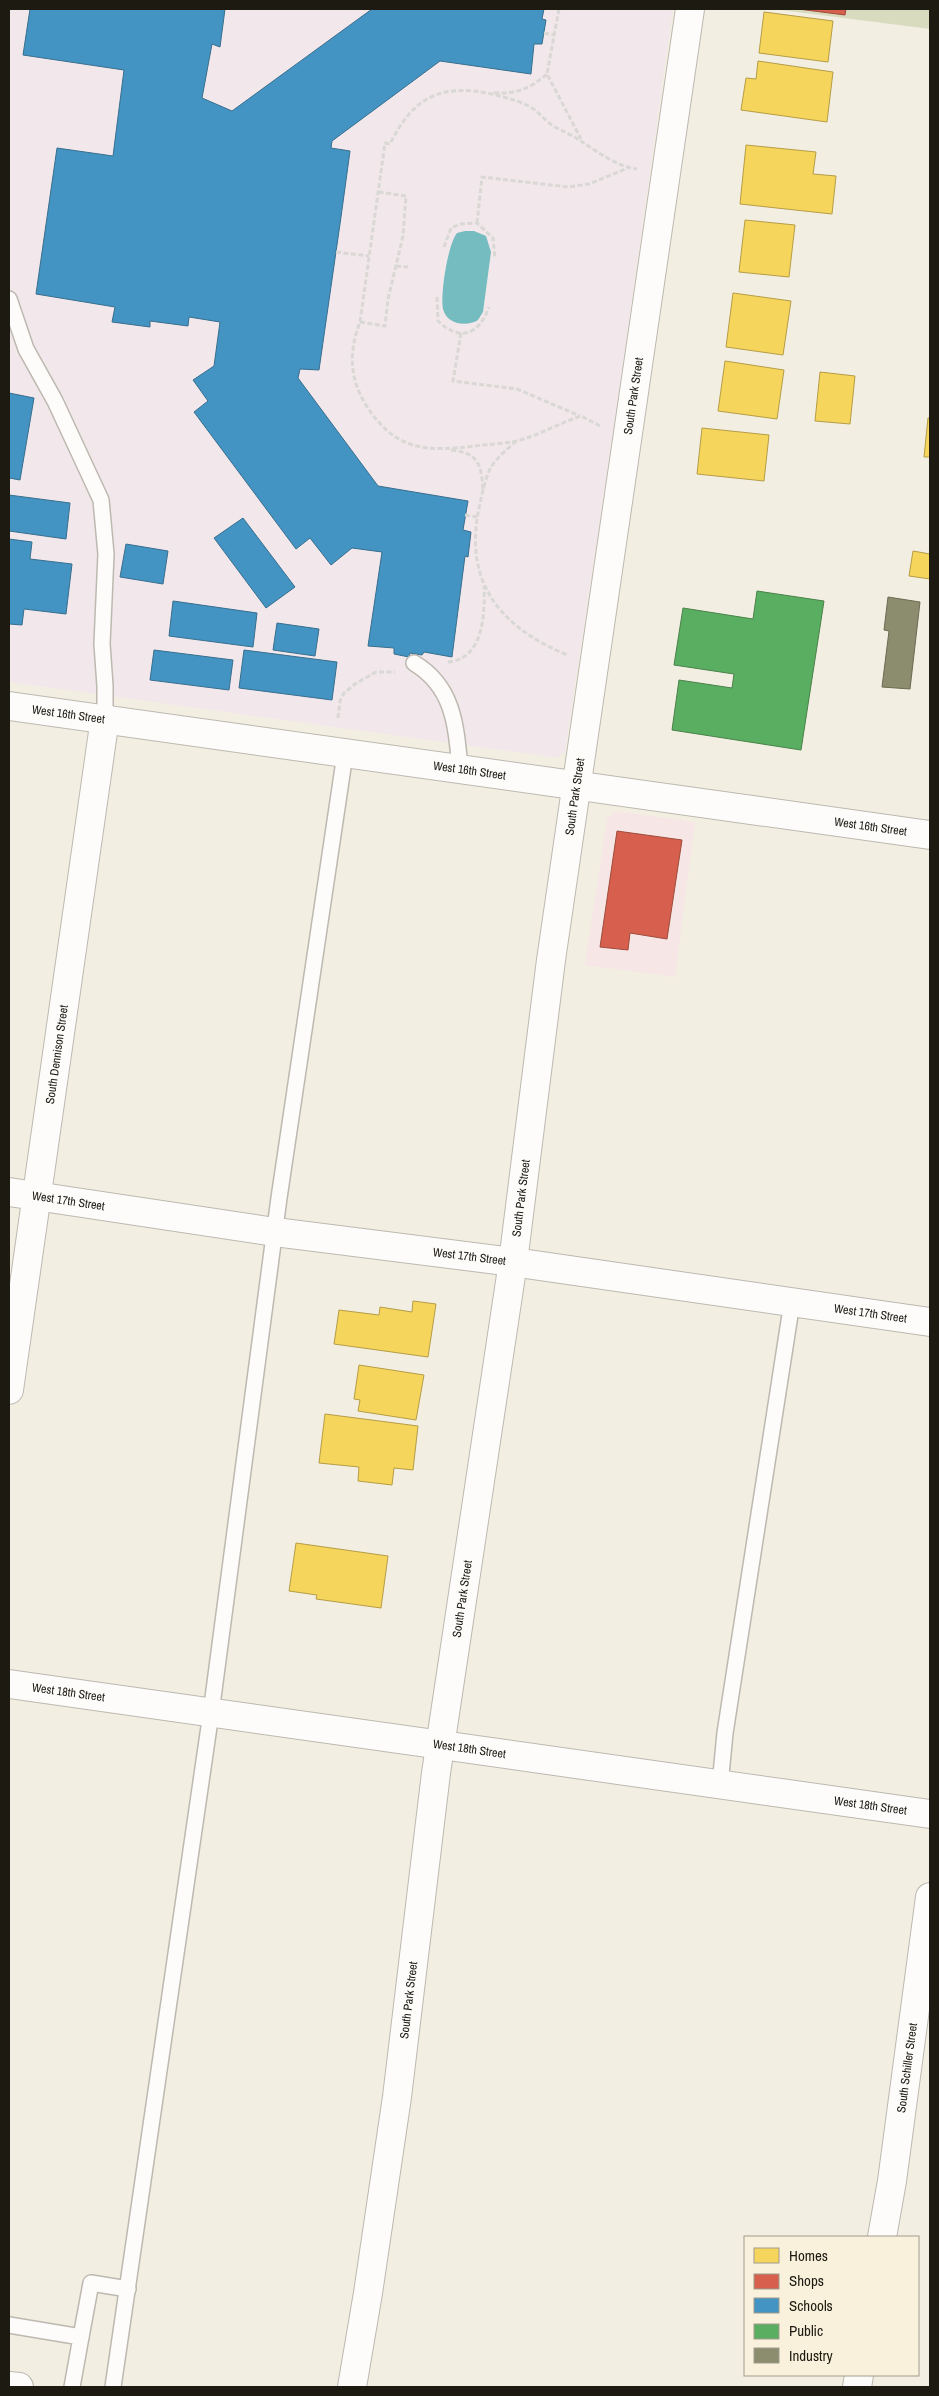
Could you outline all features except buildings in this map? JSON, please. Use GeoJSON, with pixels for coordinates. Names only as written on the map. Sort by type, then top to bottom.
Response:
{"type":"FeatureCollection","features":[{"type":"Feature","properties":{"kind":"street","name":"South Park Street"},"geometry":{"type":"LineString","coordinates":[[352,2387],[397,2097],[440,1745],[513,1262],[551,960],[630,431],[690,9]]}},
{"type":"Feature","properties":{"kind":"street","name":"West 16th Street"},"geometry":{"type":"LineString","coordinates":[[9,706],[104,718],[140,725],[345,754],[578,784],[930,835]]}},
{"type":"Feature","properties":{"kind":"street","name":"South Dennison Street"},"geometry":{"type":"LineString","coordinates":[[9,1390],[104,718]]}},
{"type":"Feature","properties":{"kind":"street","name":"West 17th Street"},"geometry":{"type":"LineString","coordinates":[[9,1192],[274,1232],[513,1262],[930,1322]]}},
{"type":"Feature","properties":{"kind":"street","name":"West 18th Street"},"geometry":{"type":"LineString","coordinates":[[9,1684],[930,1814]]}},
{"type":"Feature","properties":{"kind":"street","name":"South Schiller Street"},"geometry":{"type":"LineString","coordinates":[[882,2236],[894,2171],[930,1897]]}},
{"type":"Feature","properties":{"kind":"street"},"geometry":{"type":"LineString","coordinates":[[9,2386],[19,2387]]}},
{"type":"Feature","properties":{"kind":"lane"},"geometry":{"type":"LineString","coordinates":[[9,299],[26,349],[55,401],[101,500],[106,554],[102,644],[106,686],[104,718]]}},
{"type":"Feature","properties":{"kind":"lane"},"geometry":{"type":"LineString","coordinates":[[419,666],[434,678],[453,710],[460,768]]}},
{"type":"Feature","properties":{"kind":"lane"},"geometry":{"type":"LineString","coordinates":[[113,2387],[211,1713],[274,1232],[345,754]]}},
{"type":"Feature","properties":{"kind":"lane"},"geometry":{"type":"LineString","coordinates":[[720,1784],[725,1733],[792,1302]]}},
{"type":"Feature","properties":{"kind":"lane"},"geometry":{"type":"LineString","coordinates":[[72,2387],[91,2283],[128,2289]]}},
{"type":"Feature","properties":{"kind":"lane"},"geometry":{"type":"LineString","coordinates":[[9,2326],[81,2337]]}},
{"type":"Feature","properties":{"kind":"path"},"geometry":{"type":"LineString","coordinates":[[485,93],[519,92],[535,85],[547,74],[559,9]]}},
{"type":"Feature","properties":{"kind":"path"},"geometry":{"type":"LineString","coordinates":[[544,34],[554,36]]}},
{"type":"Feature","properties":{"kind":"path"},"geometry":{"type":"LineString","coordinates":[[547,74],[583,142]]}},
{"type":"Feature","properties":{"kind":"path"},"geometry":{"type":"LineString","coordinates":[[483,492],[482,474],[474,457],[465,452],[422,448],[402,441],[384,429],[372,414],[353,380],[351,364],[354,337],[360,322],[385,143],[390,144],[400,122],[412,109],[444,90],[467,90],[514,99],[606,157],[628,168],[637,169]]}},
{"type":"Feature","properties":{"kind":"path"},"geometry":{"type":"LineString","coordinates":[[477,223],[482,177],[568,187],[590,184],[628,168]]}},
{"type":"Feature","properties":{"kind":"path"},"geometry":{"type":"LineString","coordinates":[[360,322],[385,326],[403,236],[406,196],[379,192]]}},
{"type":"Feature","properties":{"kind":"path"},"geometry":{"type":"LineString","coordinates":[[444,246],[451,228],[460,224],[477,223],[493,238],[495,258]]}},
{"type":"Feature","properties":{"kind":"path"},"geometry":{"type":"LineString","coordinates":[[336,252],[369,256]]}},
{"type":"Feature","properties":{"kind":"path"},"geometry":{"type":"LineString","coordinates":[[396,266],[408,267]]}},
{"type":"Feature","properties":{"kind":"path"},"geometry":{"type":"LineString","coordinates":[[437,297],[438,321],[452,331],[461,333],[474,331],[480,326],[489,307]]}},
{"type":"Feature","properties":{"kind":"path"},"geometry":{"type":"LineString","coordinates":[[461,333],[453,381],[517,389],[603,427],[630,431]]}},
{"type":"Feature","properties":{"kind":"path"},"geometry":{"type":"LineString","coordinates":[[445,450],[517,441],[581,416]]}},
{"type":"Feature","properties":{"kind":"path"},"geometry":{"type":"LineString","coordinates":[[517,441],[490,468],[478,517],[476,565],[484,586],[503,614],[527,635],[566,654],[594,663]]}},
{"type":"Feature","properties":{"kind":"path"},"geometry":{"type":"LineString","coordinates":[[465,515],[478,517]]}},
{"type":"Feature","properties":{"kind":"path"},"geometry":{"type":"LineString","coordinates":[[338,718],[344,693],[370,674],[395,673],[408,662],[419,666],[428,662],[451,662],[468,655],[477,642],[483,619],[484,586]]}},
{"type":"Feature","properties":{"kind":"shaded area"},"geometry":{"type":"Polygon","coordinates":[[[9,9],[673,9],[616,412],[565,752],[556,758],[9,682],[9,9]]]}},
{"type":"Feature","properties":{"kind":"shaded area"},"geometry":{"type":"Polygon","coordinates":[[[615,811],[695,822],[675,977],[585,965],[607,819],[615,811]]]}},
{"type":"Feature","properties":{"kind":"green space"},"geometry":{"type":"Polygon","coordinates":[[[773,9],[930,9],[930,29],[773,9]]]}},
{"type":"Feature","properties":{"kind":"water"},"geometry":{"type":"Polygon","coordinates":[[[474,231],[486,236],[491,252],[483,312],[478,320],[463,324],[453,321],[445,314],[442,302],[451,247],[457,233],[474,231]]]}}]}
